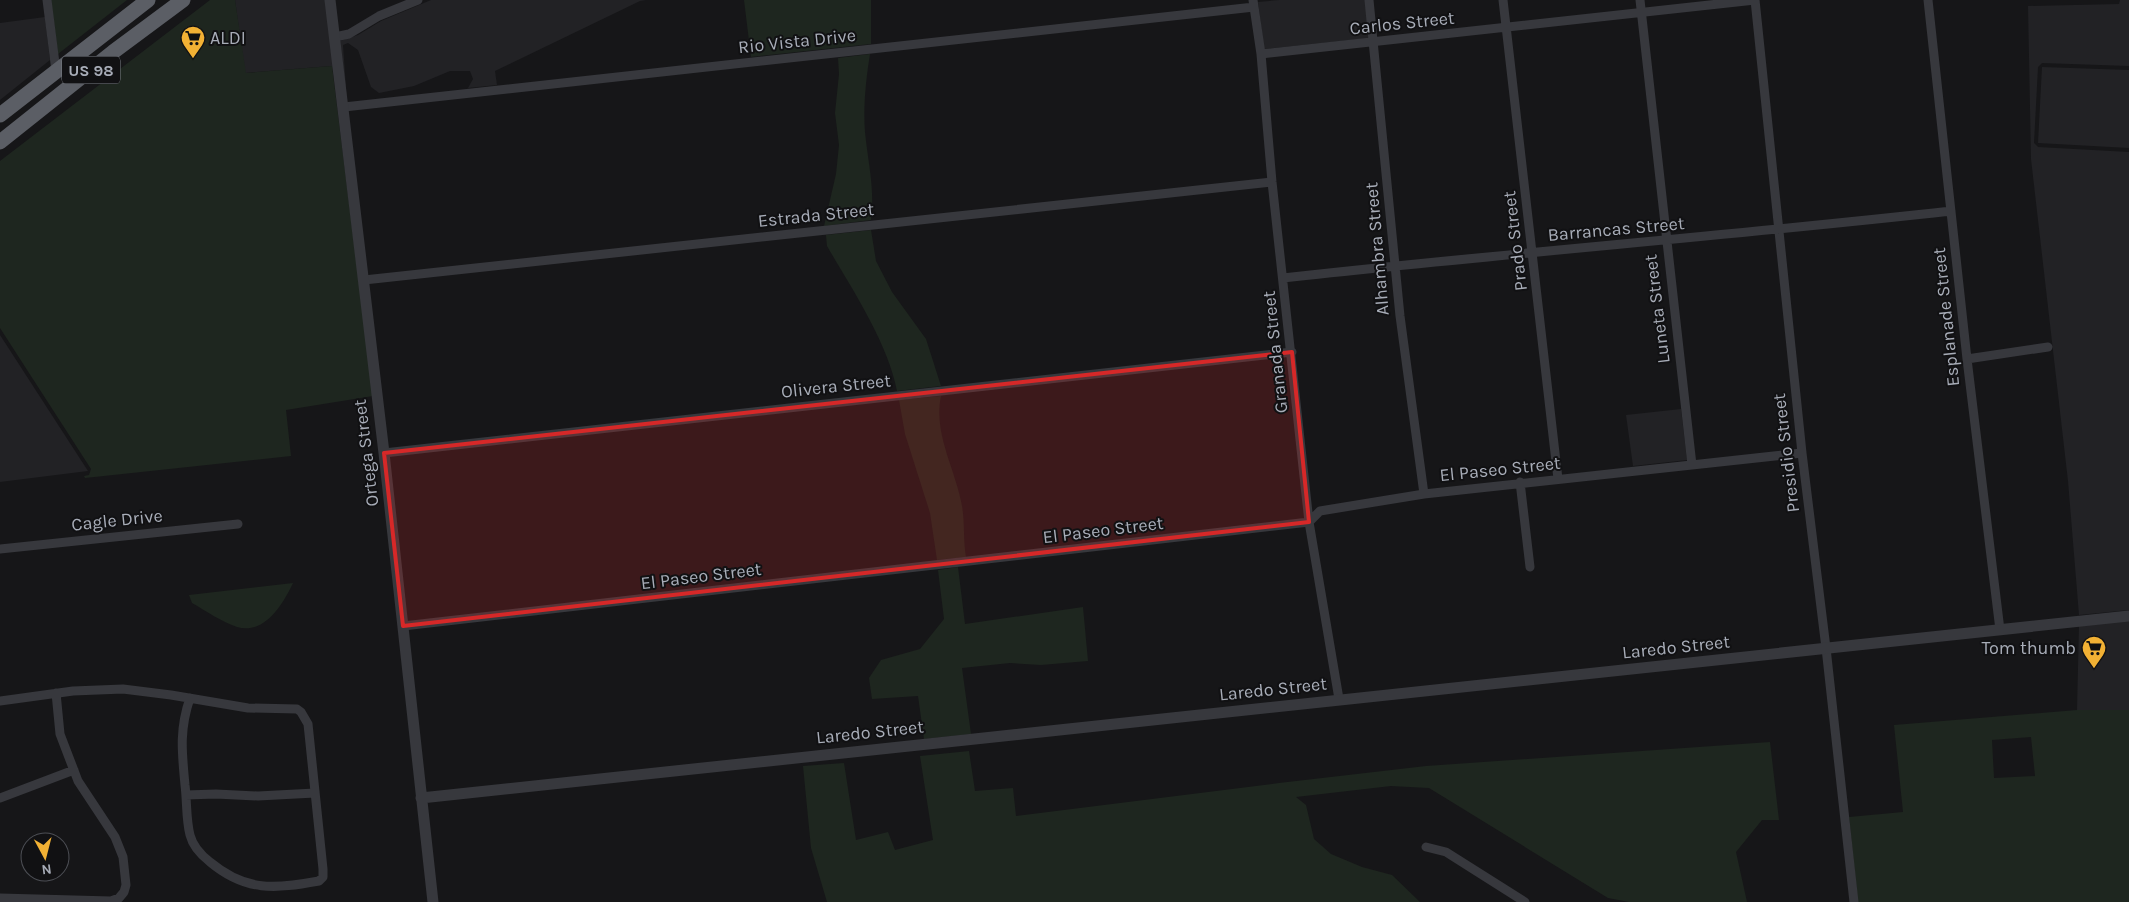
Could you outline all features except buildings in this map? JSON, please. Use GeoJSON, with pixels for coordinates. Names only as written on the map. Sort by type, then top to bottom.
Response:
{"type":"FeatureCollection","features":[{"type":"Feature","properties":{"kind":"highway","name":"US 98"},"geometry":{"type":"LineString","coordinates":[[0,115],[148,0]]}},
{"type":"Feature","properties":{"kind":"highway","name":"US 98"},"geometry":{"type":"LineString","coordinates":[[0,142],[113,52],[183,0]]}},
{"type":"Feature","properties":{"kind":"street"},"geometry":{"type":"LineString","coordinates":[[47,0],[56,71]]}},
{"type":"Feature","properties":{"kind":"street","name":"Ortega Street"},"geometry":{"type":"LineString","coordinates":[[330,0],[384,453],[433,902]]}},
{"type":"Feature","properties":{"kind":"street"},"geometry":{"type":"LineString","coordinates":[[335,37],[349,34],[379,16],[418,0]]}},
{"type":"Feature","properties":{"kind":"street","name":"Alhambra Street"},"geometry":{"type":"LineString","coordinates":[[1370,0],[1400,316],[1424,494]]}},
{"type":"Feature","properties":{"kind":"street","name":"Prado Street"},"geometry":{"type":"LineString","coordinates":[[1503,0],[1558,478]]}},
{"type":"Feature","properties":{"kind":"street","name":"Luneta Street"},"geometry":{"type":"LineString","coordinates":[[1640,0],[1692,465]]}},
{"type":"Feature","properties":{"kind":"street","name":"Carlos Street"},"geometry":{"type":"LineString","coordinates":[[1261,54],[1755,0]]}},
{"type":"Feature","properties":{"kind":"street","name":"Presidio Street"},"geometry":{"type":"LineString","coordinates":[[1755,0],[1802,454],[1854,902]]}},
{"type":"Feature","properties":{"kind":"street","name":"Esplanade Street"},"geometry":{"type":"LineString","coordinates":[[1928,0],[1950,211],[2000,630]]}},
{"type":"Feature","properties":{"kind":"street","name":"Granada Street"},"geometry":{"type":"LineString","coordinates":[[1253,4],[1261,54],[1272,182],[1309,522],[1339,699]]}},
{"type":"Feature","properties":{"kind":"street","name":"Rio Vista Drive"},"geometry":{"type":"LineString","coordinates":[[344,107],[1253,4]]}},
{"type":"Feature","properties":{"kind":"street","name":"Estrada Street"},"geometry":{"type":"LineString","coordinates":[[364,280],[1272,182]]}},
{"type":"Feature","properties":{"kind":"street","name":"Barrancas Street"},"geometry":{"type":"LineString","coordinates":[[1283,278],[1778,230],[1950,211]]}},
{"type":"Feature","properties":{"kind":"street"},"geometry":{"type":"LineString","coordinates":[[1967,359],[2048,348]]}},
{"type":"Feature","properties":{"kind":"street","name":"Olivera Street"},"geometry":{"type":"LineString","coordinates":[[384,453],[1292,352]]}},
{"type":"Feature","properties":{"kind":"street","name":"El Paseo Street"},"geometry":{"type":"LineString","coordinates":[[403,626],[1309,522],[1320,511],[1424,494],[1520,482],[1802,454]]}},
{"type":"Feature","properties":{"kind":"street"},"geometry":{"type":"LineString","coordinates":[[1520,482],[1530,567]]}},
{"type":"Feature","properties":{"kind":"street","name":"Cagle Drive"},"geometry":{"type":"LineString","coordinates":[[0,549],[238,524]]}},
{"type":"Feature","properties":{"kind":"street","name":"Laredo Street"},"geometry":{"type":"LineString","coordinates":[[421,798],[2129,616]]}},
{"type":"Feature","properties":{"kind":"street"},"geometry":{"type":"LineString","coordinates":[[0,701],[73,691],[124,689],[190,698],[248,708],[289,708],[301,712],[308,724],[323,877],[319,881],[305,884],[261,887],[239,882],[201,854],[190,835],[181,733],[183,717],[190,698]]}},
{"type":"Feature","properties":{"kind":"street"},"geometry":{"type":"LineString","coordinates":[[0,898],[103,901],[119,898],[124,892],[126,885],[121,849],[84,793],[60,734],[56,693]]}},
{"type":"Feature","properties":{"kind":"street"},"geometry":{"type":"LineString","coordinates":[[0,798],[74,770]]}},
{"type":"Feature","properties":{"kind":"street"},"geometry":{"type":"LineString","coordinates":[[186,795],[258,796],[315,793]]}},
{"type":"Feature","properties":{"kind":"street"},"geometry":{"type":"LineString","coordinates":[[1426,847],[1446,852],[1525,902]]}},
{"type":"Feature","properties":{"kind":"highlighted area"},"geometry":{"type":"Polygon","coordinates":[[[1292,352],[1309,522],[403,626],[384,453],[1292,352]]]}},
{"type":"Feature","properties":{"kind":"shaded area"},"geometry":{"type":"Polygon","coordinates":[[[51,0],[127,0],[58,54],[51,0]]]}},
{"type":"Feature","properties":{"kind":"shaded area"},"geometry":{"type":"Polygon","coordinates":[[[210,0],[235,0],[246,73],[332,66],[373,396],[286,410],[291,456],[85,478],[84,476],[89,475],[91,469],[0,328],[0,161],[210,0]]]}},
{"type":"Feature","properties":{"kind":"shaded area"},"geometry":{"type":"Polygon","coordinates":[[[235,0],[325,0],[340,109],[332,66],[245,73],[235,0]]]}},
{"type":"Feature","properties":{"kind":"shaded area"},"geometry":{"type":"Polygon","coordinates":[[[431,0],[646,0],[640,1],[495,71],[497,85],[468,88],[473,79],[470,71],[450,71],[414,86],[379,93],[371,87],[358,50],[348,43],[343,45],[347,102],[340,41],[358,35],[381,21],[431,0]]]}},
{"type":"Feature","properties":{"kind":"shaded area"},"geometry":{"type":"Polygon","coordinates":[[[744,0],[871,0],[871,44],[751,57],[744,0]]]}},
{"type":"Feature","properties":{"kind":"shaded area"},"geometry":{"type":"Polygon","coordinates":[[[1279,0],[1365,0],[1370,38],[1264,49],[1258,2],[1279,0]]]}},
{"type":"Feature","properties":{"kind":"shaded area"},"geometry":{"type":"Polygon","coordinates":[[[2120,0],[2129,0],[2129,66],[2042,63],[2038,67],[2034,143],[2038,147],[2129,152],[2129,610],[2079,615],[2068,481],[2031,159],[2028,6],[2119,4],[2120,0]]]}},
{"type":"Feature","properties":{"kind":"shaded area"},"geometry":{"type":"Polygon","coordinates":[[[45,17],[50,60],[0,100],[0,23],[45,17]]]}},
{"type":"Feature","properties":{"kind":"shaded area"},"geometry":{"type":"Polygon","coordinates":[[[870,54],[864,112],[872,186],[871,220],[824,226],[836,174],[839,145],[835,113],[839,74],[838,58],[870,54]]]}},
{"type":"Feature","properties":{"kind":"shaded area"},"geometry":{"type":"Polygon","coordinates":[[[2042,67],[2129,70],[2129,148],[2038,143],[2042,67]]]}},
{"type":"Feature","properties":{"kind":"shaded area"},"geometry":{"type":"Polygon","coordinates":[[[871,230],[876,261],[892,292],[926,339],[941,386],[897,391],[886,354],[877,335],[858,298],[827,246],[826,235],[871,230]]]}},
{"type":"Feature","properties":{"kind":"shaded area"},"geometry":{"type":"Polygon","coordinates":[[[0,335],[88,471],[0,482],[0,335]]]}},
{"type":"Feature","properties":{"kind":"shaded area"},"geometry":{"type":"Polygon","coordinates":[[[941,396],[940,424],[962,506],[966,557],[937,560],[930,513],[905,434],[899,400],[941,396]]]}},
{"type":"Feature","properties":{"kind":"shaded area"},"geometry":{"type":"Polygon","coordinates":[[[1681,409],[1687,460],[1633,466],[1626,415],[1681,409]]]}},
{"type":"Feature","properties":{"kind":"shaded area"},"geometry":{"type":"Polygon","coordinates":[[[958,567],[965,624],[1083,607],[1088,661],[1041,665],[1010,663],[962,668],[971,734],[924,739],[918,696],[872,699],[869,678],[881,660],[920,649],[944,619],[938,570],[958,567]]]}},
{"type":"Feature","properties":{"kind":"shaded area"},"geometry":{"type":"Polygon","coordinates":[[[293,583],[284,600],[272,616],[256,626],[247,628],[237,627],[214,616],[192,603],[189,595],[293,583]]]}},
{"type":"Feature","properties":{"kind":"shaded area"},"geometry":{"type":"Polygon","coordinates":[[[2129,620],[2129,710],[2077,710],[2079,625],[2129,620]]]}},
{"type":"Feature","properties":{"kind":"shaded area"},"geometry":{"type":"Polygon","coordinates":[[[2077,710],[2129,710],[2129,902],[1858,902],[1849,817],[1903,812],[1894,725],[2077,710]],[[2031,737],[1992,740],[1994,778],[2035,776],[2031,737]]]}},
{"type":"Feature","properties":{"kind":"shaded area"},"geometry":{"type":"Polygon","coordinates":[[[1770,742],[1779,820],[1762,820],[1736,852],[1747,902],[1629,902],[1608,898],[1429,788],[1391,786],[1296,797],[1306,805],[1314,839],[1331,854],[1362,867],[1392,875],[1420,902],[827,902],[811,848],[803,766],[844,763],[856,840],[888,832],[895,850],[933,840],[920,756],[969,751],[975,791],[1013,788],[1016,816],[1426,766],[1770,742]]]}},
{"type":"Feature","properties":{"kind":"place","name":"ALDI"},"geometry":{"type":"Point","coordinates":[193,59]}},
{"type":"Feature","properties":{"kind":"place","name":"Tom thumb"},"geometry":{"type":"Point","coordinates":[2094,669]}}]}
